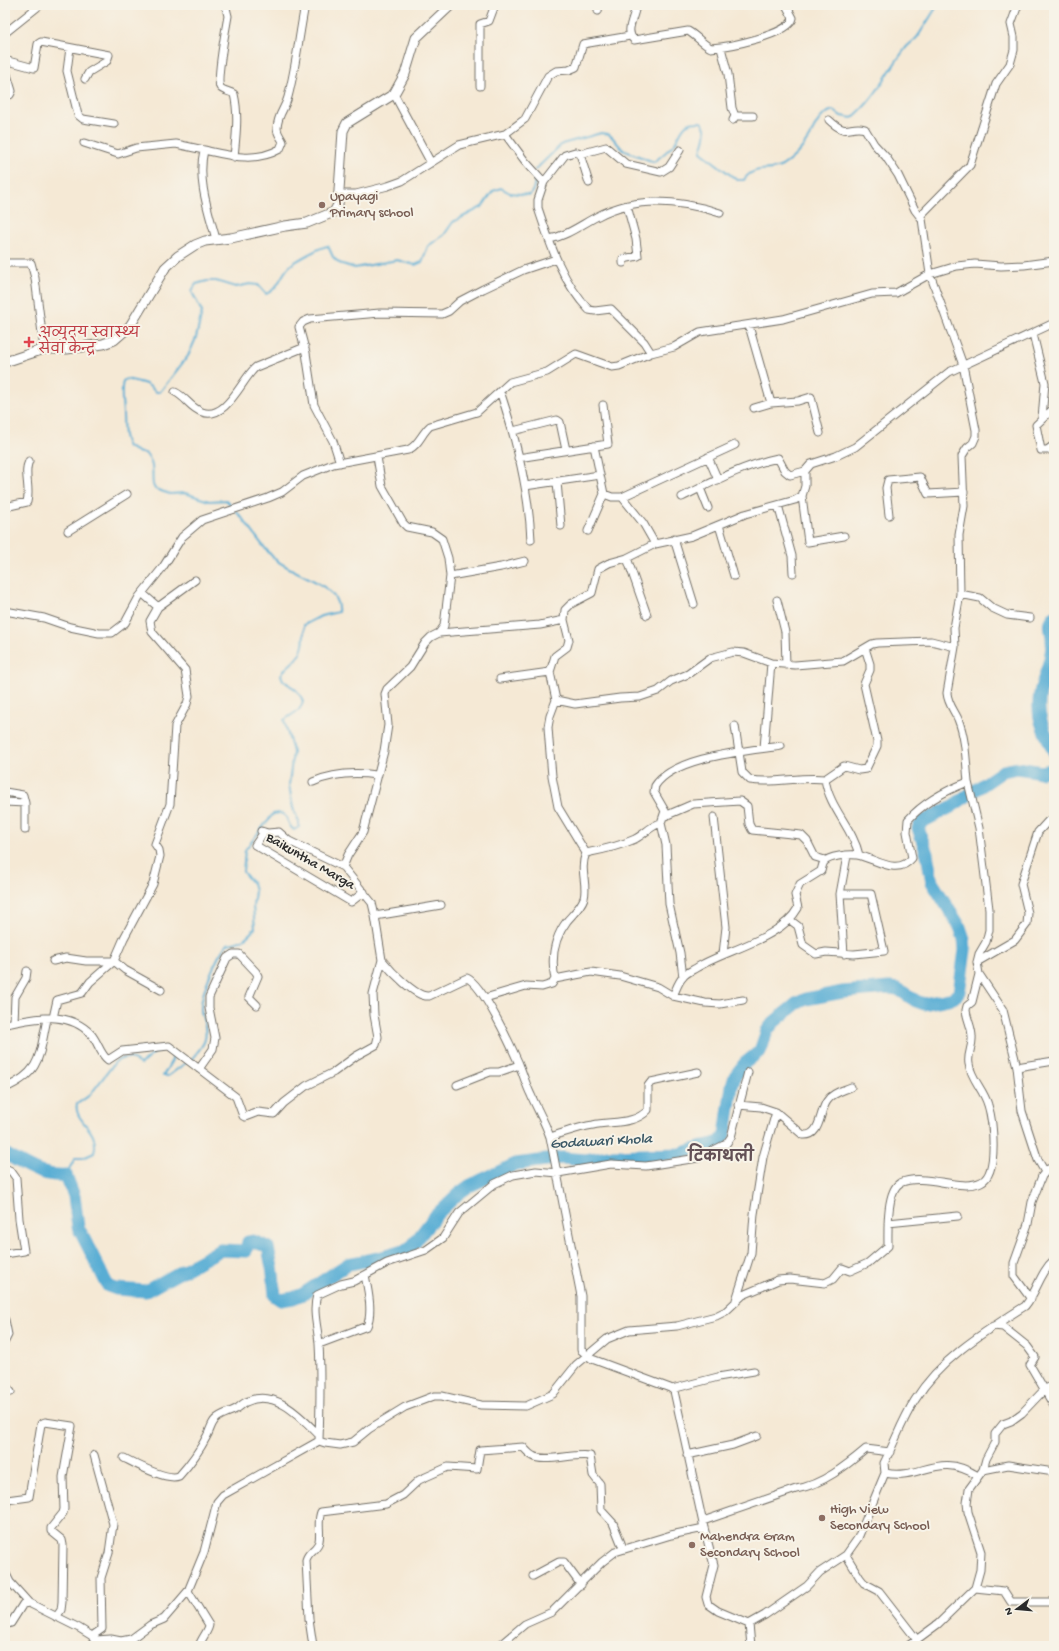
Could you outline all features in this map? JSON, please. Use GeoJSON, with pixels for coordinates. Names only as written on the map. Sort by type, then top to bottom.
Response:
{"type":"FeatureCollection","features":[{"type":"Feature","properties":{"kind":"main road"},"geometry":{"type":"LineString","coordinates":[[5,362],[44,349],[67,349],[103,344],[114,340],[130,326],[156,281],[171,262],[195,245],[216,239],[231,238],[318,220],[334,212],[338,205],[343,131],[347,123],[394,94],[405,74],[416,38],[450,5]]}},
{"type":"Feature","properties":{"kind":"street"},"geometry":{"type":"LineString","coordinates":[[5,33],[40,5]]}},
{"type":"Feature","properties":{"kind":"street"},"geometry":{"type":"LineString","coordinates":[[84,143],[118,154],[136,148],[176,144],[234,157],[256,158],[277,151],[282,146],[283,142],[278,134],[277,128],[280,113],[286,104],[295,67],[305,5]]}},
{"type":"Feature","properties":{"kind":"street"},"geometry":{"type":"LineString","coordinates":[[480,86],[480,24],[489,21],[495,5]]}},
{"type":"Feature","properties":{"kind":"street"},"geometry":{"type":"LineString","coordinates":[[636,5],[629,31],[630,36],[634,40],[688,31],[699,38],[704,45],[711,48],[720,48],[758,40],[789,24],[793,18],[786,5]]}},
{"type":"Feature","properties":{"kind":"street"},"geometry":{"type":"LineString","coordinates":[[920,216],[970,166],[996,84],[1010,64],[1014,50],[1014,37],[1010,24],[1018,5]]}},
{"type":"Feature","properties":{"kind":"street"},"geometry":{"type":"LineString","coordinates":[[226,8],[228,16],[219,76],[220,87],[234,94],[235,98],[238,118],[234,157]]}},
{"type":"Feature","properties":{"kind":"street"},"geometry":{"type":"LineString","coordinates":[[339,194],[356,194],[402,181],[459,145],[505,134],[525,119],[548,76],[556,71],[569,70],[576,67],[583,44],[630,36]]}},
{"type":"Feature","properties":{"kind":"street"},"geometry":{"type":"LineString","coordinates":[[5,62],[34,68],[38,44],[42,42],[110,56],[103,64],[89,72],[85,79]]}},
{"type":"Feature","properties":{"kind":"street"},"geometry":{"type":"LineString","coordinates":[[70,48],[67,71],[78,115],[83,119],[114,124]]}},
{"type":"Feature","properties":{"kind":"street"},"geometry":{"type":"LineString","coordinates":[[720,48],[728,74],[734,118],[753,116]]}},
{"type":"Feature","properties":{"kind":"street"},"geometry":{"type":"LineString","coordinates":[[5,68],[12,92],[10,95],[5,95]]}},
{"type":"Feature","properties":{"kind":"street"},"geometry":{"type":"LineString","coordinates":[[394,94],[431,163]]}},
{"type":"Feature","properties":{"kind":"street"},"geometry":{"type":"LineString","coordinates":[[124,1458],[163,1475],[175,1478],[179,1476],[200,1448],[217,1417],[236,1409],[246,1402],[259,1398],[283,1404],[297,1414],[319,1438],[340,1445],[353,1442],[369,1429],[405,1407],[434,1396],[442,1396],[481,1405],[526,1406],[553,1394],[585,1355],[607,1339],[629,1330],[677,1326],[726,1312],[736,1300],[743,1295],[778,1280],[790,1279],[825,1283],[833,1279],[842,1268],[850,1271],[856,1270],[868,1263],[888,1246],[888,1223],[891,1200],[894,1190],[900,1183],[931,1180],[954,1184],[975,1184],[986,1179],[990,1174],[994,1149],[990,1111],[988,1103],[974,1079],[968,1062],[973,1037],[966,1010],[972,1002],[979,974],[977,962],[979,954],[986,942],[989,930],[989,909],[979,828],[968,783],[961,730],[958,719],[948,700],[948,685],[955,647],[954,628],[960,594],[958,546],[964,513],[962,456],[966,448],[973,443],[976,436],[976,430],[963,365],[930,274],[920,216],[915,210],[898,175],[886,157],[874,144],[865,129],[860,128],[844,130],[835,126],[829,120]]}},
{"type":"Feature","properties":{"kind":"street"},"geometry":{"type":"LineString","coordinates":[[505,134],[525,161],[544,182]]}},
{"type":"Feature","properties":{"kind":"street"},"geometry":{"type":"LineString","coordinates":[[651,353],[644,342],[611,309],[595,311],[589,310],[565,277],[556,259],[538,208],[538,200],[544,182],[565,156],[575,152],[580,154],[606,147],[626,164],[661,172],[669,167],[680,150]]}},
{"type":"Feature","properties":{"kind":"street"},"geometry":{"type":"LineString","coordinates":[[204,150],[202,161],[203,187],[216,239]]}},
{"type":"Feature","properties":{"kind":"street"},"geometry":{"type":"LineString","coordinates":[[580,154],[589,183]]}},
{"type":"Feature","properties":{"kind":"street"},"geometry":{"type":"LineString","coordinates":[[549,239],[559,238],[608,211],[653,201],[696,206],[720,213]]}},
{"type":"Feature","properties":{"kind":"street"},"geometry":{"type":"LineString","coordinates":[[623,263],[623,259],[638,256],[636,239],[627,206]]}},
{"type":"Feature","properties":{"kind":"street"},"geometry":{"type":"LineString","coordinates":[[340,462],[334,440],[314,405],[299,327],[303,322],[310,319],[380,313],[442,314],[449,311],[460,301],[489,286],[523,270],[556,259]]}},
{"type":"Feature","properties":{"kind":"street"},"geometry":{"type":"LineString","coordinates":[[5,611],[44,618],[70,627],[105,634],[112,633],[120,629],[142,593],[163,567],[182,537],[202,520],[268,498],[282,492],[304,476],[340,462],[377,457],[414,447],[430,426],[477,412],[510,382],[547,372],[576,354],[612,367],[626,364],[651,353],[674,347],[688,338],[705,331],[749,326],[783,319],[872,294],[896,293],[930,274],[957,266],[975,264],[1001,266],[1054,260]]}},
{"type":"Feature","properties":{"kind":"street"},"geometry":{"type":"LineString","coordinates":[[5,263],[31,263],[36,278],[44,349]]}},
{"type":"Feature","properties":{"kind":"street"},"geometry":{"type":"LineString","coordinates":[[682,496],[750,465],[778,458],[785,471],[790,475],[805,471],[811,464],[836,456],[855,446],[937,380],[963,365],[1054,323]]}},
{"type":"Feature","properties":{"kind":"street"},"geometry":{"type":"LineString","coordinates":[[749,326],[771,403]]}},
{"type":"Feature","properties":{"kind":"street"},"geometry":{"type":"LineString","coordinates":[[1033,334],[1045,383],[1042,418]]}},
{"type":"Feature","properties":{"kind":"street"},"geometry":{"type":"LineString","coordinates":[[175,392],[184,398],[191,407],[207,413],[215,412],[236,395],[252,370],[256,367],[304,347]]}},
{"type":"Feature","properties":{"kind":"street"},"geometry":{"type":"LineString","coordinates":[[500,391],[513,431],[525,486],[531,540]]}},
{"type":"Feature","properties":{"kind":"street"},"geometry":{"type":"LineString","coordinates":[[754,408],[771,403],[798,401],[811,397],[820,433]]}},
{"type":"Feature","properties":{"kind":"street"},"geometry":{"type":"LineString","coordinates":[[518,458],[608,444],[603,406]]}},
{"type":"Feature","properties":{"kind":"street"},"geometry":{"type":"LineString","coordinates":[[1054,408],[1042,418],[1035,428],[1041,450],[1047,450],[1054,445]]}},
{"type":"Feature","properties":{"kind":"street"},"geometry":{"type":"LineString","coordinates":[[513,431],[557,420],[560,422],[566,450]]}},
{"type":"Feature","properties":{"kind":"street"},"geometry":{"type":"LineString","coordinates":[[604,494],[612,497],[622,497],[735,445]]}},
{"type":"Feature","properties":{"kind":"street"},"geometry":{"type":"LineString","coordinates":[[588,530],[604,494],[594,446]]}},
{"type":"Feature","properties":{"kind":"street"},"geometry":{"type":"LineString","coordinates":[[377,457],[382,486],[403,523],[414,530],[432,532],[442,539],[448,558],[450,576],[444,626],[439,633]]}},
{"type":"Feature","properties":{"kind":"street"},"geometry":{"type":"LineString","coordinates":[[708,457],[718,480]]}},
{"type":"Feature","properties":{"kind":"street"},"geometry":{"type":"LineString","coordinates":[[5,507],[27,502],[29,488],[26,472],[29,461]]}},
{"type":"Feature","properties":{"kind":"street"},"geometry":{"type":"LineString","coordinates":[[805,471],[805,486],[802,496],[808,542],[844,536]]}},
{"type":"Feature","properties":{"kind":"street"},"geometry":{"type":"LineString","coordinates":[[525,486],[600,475]]}},
{"type":"Feature","properties":{"kind":"street"},"geometry":{"type":"LineString","coordinates":[[889,515],[886,488],[888,480],[920,477],[928,494],[964,492]]}},
{"type":"Feature","properties":{"kind":"street"},"geometry":{"type":"LineString","coordinates":[[557,482],[561,526]]}},
{"type":"Feature","properties":{"kind":"street"},"geometry":{"type":"LineString","coordinates":[[700,488],[708,508]]}},
{"type":"Feature","properties":{"kind":"street"},"geometry":{"type":"LineString","coordinates":[[68,531],[127,494]]}},
{"type":"Feature","properties":{"kind":"street"},"geometry":{"type":"LineString","coordinates":[[586,853],[570,824],[560,812],[556,797],[548,727],[550,716],[556,700],[550,672],[555,656],[567,647],[569,640],[564,620],[567,608],[592,593],[598,569],[609,563],[627,558],[655,544],[692,536],[745,514],[778,505],[802,496]]}},
{"type":"Feature","properties":{"kind":"street"},"geometry":{"type":"LineString","coordinates":[[622,497],[643,523],[655,544]]}},
{"type":"Feature","properties":{"kind":"street"},"geometry":{"type":"LineString","coordinates":[[778,505],[792,556],[794,573]]}},
{"type":"Feature","properties":{"kind":"street"},"geometry":{"type":"LineString","coordinates":[[719,526],[734,576]]}},
{"type":"Feature","properties":{"kind":"street"},"geometry":{"type":"LineString","coordinates":[[674,539],[694,604]]}},
{"type":"Feature","properties":{"kind":"street"},"geometry":{"type":"LineString","coordinates":[[627,558],[647,615]]}},
{"type":"Feature","properties":{"kind":"street"},"geometry":{"type":"LineString","coordinates":[[450,576],[494,569],[525,561]]}},
{"type":"Feature","properties":{"kind":"street"},"geometry":{"type":"LineString","coordinates":[[5,1088],[28,1076],[34,1068],[57,1000],[82,993],[90,982],[114,961],[124,938],[145,901],[157,874],[160,852],[155,844],[170,804],[175,726],[187,704],[189,696],[185,670],[152,632],[149,626],[150,621],[158,607],[195,580]]}},
{"type":"Feature","properties":{"kind":"street"},"geometry":{"type":"LineString","coordinates":[[142,593],[158,607]]}},
{"type":"Feature","properties":{"kind":"street"},"geometry":{"type":"LineString","coordinates":[[960,594],[980,598],[992,608],[1007,615],[1030,618]]}},
{"type":"Feature","properties":{"kind":"street"},"geometry":{"type":"LineString","coordinates":[[777,600],[785,632],[787,647],[786,665]]}},
{"type":"Feature","properties":{"kind":"street"},"geometry":{"type":"LineString","coordinates":[[5,1024],[30,1019],[50,1019],[63,1017],[77,1023],[90,1033],[108,1060],[122,1051],[165,1046],[172,1048],[186,1057],[238,1099],[243,1116],[246,1117],[258,1112],[274,1114],[284,1103],[306,1086],[334,1072],[356,1056],[376,1045],[378,1037],[374,1015],[374,994],[382,960],[375,916],[372,903],[344,867],[348,855],[363,832],[376,775],[387,736],[385,694],[387,688],[410,667],[425,643],[431,637],[439,633],[540,625],[564,620]]}},
{"type":"Feature","properties":{"kind":"street"},"geometry":{"type":"LineString","coordinates":[[556,700],[575,704],[620,698],[640,698],[658,691],[671,681],[688,674],[710,658],[733,652],[744,653],[771,662],[786,665],[834,663],[849,659],[865,648],[877,643],[931,641],[955,647]]}},
{"type":"Feature","properties":{"kind":"street"},"geometry":{"type":"LineString","coordinates":[[735,726],[742,772],[750,780],[789,780],[810,777],[825,779],[844,766],[859,770],[866,768],[877,746],[864,684],[870,670],[870,664],[865,648]]}},
{"type":"Feature","properties":{"kind":"street"},"geometry":{"type":"LineString","coordinates":[[764,748],[771,662]]}},
{"type":"Feature","properties":{"kind":"street"},"geometry":{"type":"LineString","coordinates":[[500,679],[550,672]]}},
{"type":"Feature","properties":{"kind":"street"},"geometry":{"type":"LineString","coordinates":[[683,977],[680,953],[670,904],[663,819],[664,812],[654,792],[655,786],[658,780],[666,774],[693,761],[738,751],[781,746]]}},
{"type":"Feature","properties":{"kind":"street"},"geometry":{"type":"LineString","coordinates":[[313,782],[333,774],[351,772],[376,775]]}},
{"type":"Feature","properties":{"kind":"street"},"geometry":{"type":"LineString","coordinates":[[825,779],[831,802],[854,842],[859,856]]}},
{"type":"Feature","properties":{"kind":"street"},"geometry":{"type":"LineString","coordinates":[[586,853],[607,849],[636,838],[652,825],[693,804],[740,801],[747,806],[749,824],[752,830],[801,835],[807,841],[814,857],[825,860],[847,856],[859,856],[893,867],[908,862],[912,858],[907,832],[908,820],[918,810],[951,789],[968,783]]}},
{"type":"Feature","properties":{"kind":"street"},"geometry":{"type":"LineString","coordinates":[[5,792],[23,795],[25,803],[25,830]]}},
{"type":"Feature","properties":{"kind":"street"},"geometry":{"type":"LineString","coordinates":[[5,802],[25,803]]}},
{"type":"Feature","properties":{"kind":"street"},"geometry":{"type":"LineString","coordinates":[[714,818],[725,915],[723,954]]}},
{"type":"Feature","properties":{"kind":"street"},"geometry":{"type":"LineString","coordinates":[[977,962],[1016,940],[1027,924],[1028,913],[1021,884],[1038,832],[1048,822],[1054,821]]}},
{"type":"Feature","properties":{"kind":"street","name":"Baikuntha Marga"},"geometry":{"type":"LineString","coordinates":[[344,867],[289,841],[282,834],[262,832],[255,845],[351,902],[364,892]]}},
{"type":"Feature","properties":{"kind":"street"},"geometry":{"type":"LineString","coordinates":[[485,998],[526,986],[542,987],[552,984],[555,979],[552,964],[553,950],[566,922],[584,899],[582,875],[583,860],[586,853]]}},
{"type":"Feature","properties":{"kind":"street"},"geometry":{"type":"LineString","coordinates":[[844,954],[840,894],[847,856]]}},
{"type":"Feature","properties":{"kind":"street"},"geometry":{"type":"LineString","coordinates":[[673,996],[683,977],[706,961],[772,933],[790,920],[798,908],[795,895],[800,884],[821,871],[822,864],[825,860]]}},
{"type":"Feature","properties":{"kind":"street"},"geometry":{"type":"LineString","coordinates":[[790,920],[798,926],[803,945],[816,954],[826,952],[844,954],[882,952],[885,950],[871,894],[840,894]]}},
{"type":"Feature","properties":{"kind":"street"},"geometry":{"type":"LineString","coordinates":[[375,916],[441,905]]}},
{"type":"Feature","properties":{"kind":"street"},"geometry":{"type":"LineString","coordinates":[[197,1067],[213,1048],[215,1038],[209,1008],[210,997],[227,958],[233,954],[239,954],[258,976],[249,997],[257,1005]]}},
{"type":"Feature","properties":{"kind":"street"},"geometry":{"type":"LineString","coordinates":[[53,961],[66,958],[86,961],[114,961],[125,970],[160,990]]}},
{"type":"Feature","properties":{"kind":"street"},"geometry":{"type":"LineString","coordinates":[[382,960],[413,990],[424,996],[429,996],[467,978],[485,998],[519,1065],[530,1094],[545,1122],[551,1140],[581,1296],[580,1344],[581,1350],[585,1355],[603,1364],[672,1389],[718,1377],[754,1372]]}},
{"type":"Feature","properties":{"kind":"street"},"geometry":{"type":"LineString","coordinates":[[14,1022],[15,997],[26,978],[27,971]]}},
{"type":"Feature","properties":{"kind":"street"},"geometry":{"type":"LineString","coordinates":[[555,979],[591,972],[609,974],[658,987],[673,996],[705,1003],[727,1003],[743,1000]]}},
{"type":"Feature","properties":{"kind":"street"},"geometry":{"type":"LineString","coordinates":[[979,974],[1003,1010],[1017,1067],[1025,1124],[1038,1160],[1045,1172]]}},
{"type":"Feature","properties":{"kind":"street"},"geometry":{"type":"LineString","coordinates":[[1017,1067],[1054,1061]]}},
{"type":"Feature","properties":{"kind":"street"},"geometry":{"type":"LineString","coordinates":[[457,1085],[490,1072],[499,1072],[519,1065]]}},
{"type":"Feature","properties":{"kind":"street"},"geometry":{"type":"LineString","coordinates":[[551,1140],[592,1125],[633,1120],[642,1116],[648,1110],[648,1086],[651,1082],[698,1072]]}},
{"type":"Feature","properties":{"kind":"street"},"geometry":{"type":"LineString","coordinates":[[319,1438],[321,1395],[319,1344],[314,1305],[317,1295],[365,1275],[387,1263],[426,1250],[443,1238],[459,1213],[494,1184],[513,1175],[536,1171],[611,1164],[646,1166],[698,1158],[726,1144],[731,1137],[738,1105],[748,1072]]}},
{"type":"Feature","properties":{"kind":"street"},"geometry":{"type":"LineString","coordinates":[[738,1105],[761,1107],[776,1112],[803,1135],[808,1135],[813,1133],[817,1127],[827,1101],[834,1094],[851,1087]]}},
{"type":"Feature","properties":{"kind":"street"},"geometry":{"type":"LineString","coordinates":[[736,1300],[751,1253],[754,1214],[763,1157],[776,1112]]}},
{"type":"Feature","properties":{"kind":"street"},"geometry":{"type":"LineString","coordinates":[[1031,1299],[1014,1276],[1014,1263],[1028,1224],[1032,1202],[1045,1172],[1054,1167]]}},
{"type":"Feature","properties":{"kind":"street"},"geometry":{"type":"LineString","coordinates":[[5,1168],[16,1178],[18,1212],[24,1251],[5,1254]]}},
{"type":"Feature","properties":{"kind":"street"},"geometry":{"type":"LineString","coordinates":[[888,1223],[958,1216]]}},
{"type":"Feature","properties":{"kind":"street"},"geometry":{"type":"LineString","coordinates":[[749,1624],[765,1615],[807,1586],[820,1572],[846,1555],[858,1538],[885,1472],[884,1462],[915,1399],[933,1376],[961,1348],[1025,1306],[1031,1299],[1042,1274],[1054,1260]]}},
{"type":"Feature","properties":{"kind":"street"},"geometry":{"type":"LineString","coordinates":[[319,1344],[366,1326],[369,1321],[368,1292],[365,1275]]}},
{"type":"Feature","properties":{"kind":"street"},"geometry":{"type":"LineString","coordinates":[[5,1320],[8,1335],[5,1341]]}},
{"type":"Feature","properties":{"kind":"street"},"geometry":{"type":"LineString","coordinates":[[994,1326],[1003,1327],[1031,1351],[1035,1357],[1030,1365],[1054,1406]]}},
{"type":"Feature","properties":{"kind":"street"},"geometry":{"type":"LineString","coordinates":[[5,1385],[11,1392]]}},
{"type":"Feature","properties":{"kind":"street"},"geometry":{"type":"LineString","coordinates":[[908,1646],[938,1624],[974,1588],[980,1570],[981,1552],[968,1512],[967,1503],[969,1489],[981,1473],[986,1459],[995,1442],[995,1434],[1003,1424],[1011,1421],[1022,1413],[1045,1389],[1054,1385]]}},
{"type":"Feature","properties":{"kind":"street"},"geometry":{"type":"LineString","coordinates":[[672,1389],[714,1565],[706,1597],[708,1604],[713,1609],[749,1624]]}},
{"type":"Feature","properties":{"kind":"street"},"geometry":{"type":"LineString","coordinates":[[5,1512],[6,1500],[29,1497],[41,1424],[45,1422],[72,1426],[63,1477],[64,1509],[63,1513],[51,1528],[51,1532],[62,1540],[63,1545],[62,1602],[61,1610],[56,1617]]}},
{"type":"Feature","properties":{"kind":"street"},"geometry":{"type":"LineString","coordinates":[[687,1455],[733,1445],[757,1436]]}},
{"type":"Feature","properties":{"kind":"street"},"geometry":{"type":"LineString","coordinates":[[5,1572],[10,1582],[29,1603],[79,1628],[95,1641],[111,1639],[121,1641],[131,1639],[150,1625],[164,1619],[188,1591],[204,1552],[217,1502],[223,1495],[319,1438]]}},
{"type":"Feature","properties":{"kind":"street"},"geometry":{"type":"LineString","coordinates":[[313,1646],[309,1619],[306,1560],[308,1554],[320,1540],[319,1521],[321,1512],[386,1504],[404,1496],[419,1480],[448,1467],[477,1470],[480,1450],[523,1447],[534,1456],[543,1459],[570,1455],[590,1456],[593,1475],[600,1484],[601,1510],[613,1523],[623,1548]]}},
{"type":"Feature","properties":{"kind":"street"},"geometry":{"type":"LineString","coordinates":[[499,1646],[525,1624],[552,1612],[581,1585],[602,1562],[623,1548],[671,1535],[796,1489],[809,1487],[823,1480],[866,1449],[890,1452]]}},
{"type":"Feature","properties":{"kind":"street"},"geometry":{"type":"LineString","coordinates":[[94,1455],[113,1524],[109,1553],[101,1578],[102,1629],[95,1641]]}},
{"type":"Feature","properties":{"kind":"street"},"geometry":{"type":"LineString","coordinates":[[885,1472],[898,1476],[939,1465],[958,1466],[981,1473],[1008,1465],[1054,1472]]}},
{"type":"Feature","properties":{"kind":"street"},"geometry":{"type":"LineString","coordinates":[[846,1555],[864,1583],[879,1591],[917,1640]]}},
{"type":"Feature","properties":{"kind":"street"},"geometry":{"type":"LineString","coordinates":[[533,1576],[559,1562],[564,1562],[581,1585]]}},
{"type":"Feature","properties":{"kind":"street"},"geometry":{"type":"LineString","coordinates":[[974,1588],[1004,1591],[1012,1602],[1054,1602]]}},
{"type":"Feature","properties":{"kind":"street"},"geometry":{"type":"LineString","coordinates":[[188,1591],[210,1625],[199,1646]]}},
{"type":"Feature","properties":{"kind":"street"},"geometry":{"type":"LineString","coordinates":[[5,1625],[11,1623],[23,1604],[29,1603]]}},
{"type":"Feature","properties":{"kind":"street"},"geometry":{"type":"LineString","coordinates":[[749,1624],[751,1646]]}},
{"type":"Feature","properties":{"kind":"waterway"},"geometry":{"type":"LineString","coordinates":[[535,170],[562,144],[601,133],[608,134],[612,137],[623,150],[654,162],[675,143],[684,127],[695,122],[701,122],[705,129],[701,152],[737,180],[744,180],[752,172],[782,166],[800,150],[820,118],[828,112],[833,110],[841,116],[852,118],[860,111],[875,94],[906,47],[917,38],[938,5]]}},
{"type":"Feature","properties":{"kind":"waterway"},"geometry":{"type":"LineString","coordinates":[[233,507],[226,500],[209,501],[185,493],[170,494],[155,489],[153,485],[151,462],[145,453],[140,453],[128,447],[124,436],[122,394],[123,381],[126,379],[142,383],[149,386],[156,392],[160,392],[188,356],[196,338],[202,312],[192,292],[196,284],[207,281],[216,281],[236,287],[250,284],[258,285],[266,294],[271,292],[288,267],[304,257],[328,246],[333,257],[339,263],[355,268],[397,260],[415,265],[422,262],[428,246],[444,235],[453,222],[482,207],[493,191],[501,188],[510,193],[530,195],[533,190],[535,180],[534,175]]}},
{"type":"Feature","properties":{"kind":"waterway"},"geometry":{"type":"LineString","coordinates":[[191,1060],[202,1046],[206,1034],[201,1012],[201,1003],[206,985],[214,966],[227,944],[243,939],[255,928],[253,906],[255,891],[253,884],[243,872],[245,850],[273,814],[279,813],[285,815],[294,830],[299,827],[299,822],[293,808],[289,785],[293,752],[284,720],[299,710],[303,702],[300,694],[283,680],[281,675],[284,670],[296,659],[301,651],[304,625],[321,616],[338,612],[337,602],[332,594],[324,587],[275,559],[236,511]]}},
{"type":"Feature","properties":{"kind":"waterway","name":"Godawari Khola"},"geometry":{"type":"LineString","coordinates":[[1054,617],[1050,624],[1052,637],[1051,657],[1040,691],[1039,700],[1039,714],[1042,725],[1054,752]]}},
{"type":"Feature","properties":{"kind":"waterway","name":"Godawari Khola"},"geometry":{"type":"LineString","coordinates":[[5,1154],[41,1172],[66,1175],[74,1196],[78,1227],[108,1286],[116,1289],[146,1291],[220,1250],[246,1251],[248,1242],[253,1241],[268,1247],[273,1273],[275,1296],[281,1300],[293,1298],[303,1294],[348,1264],[379,1258],[410,1249],[435,1216],[458,1194],[469,1186],[516,1164],[562,1158],[586,1160],[608,1156],[680,1154],[720,1142],[725,1135],[732,1086],[735,1076],[745,1063],[760,1051],[767,1031],[773,1023],[796,1004],[806,999],[843,992],[889,988],[898,989],[916,1001],[924,1004],[953,998],[959,993],[965,950],[964,939],[960,927],[932,882],[927,854],[918,828],[922,822],[951,807],[1003,771],[1018,768],[1041,772],[1054,769]]}},
{"type":"Feature","properties":{"kind":"waterway"},"geometry":{"type":"LineString","coordinates":[[166,1049],[173,1055],[172,1060],[163,1076],[168,1076],[187,1062]]}},
{"type":"Feature","properties":{"kind":"waterway"},"geometry":{"type":"LineString","coordinates":[[66,1175],[75,1158],[83,1158],[94,1153],[94,1138],[79,1116],[77,1104],[90,1095],[116,1061],[124,1058],[130,1058],[140,1064],[160,1050]]}},
{"type":"Feature","properties":{"kind":"place","name":"Upayagi Primary school"},"geometry":{"type":"Point","coordinates":[322,205]}},
{"type":"Feature","properties":{"kind":"place","name":"अव्युदय स्वास्थ्य सेवा केन्द्र"},"geometry":{"type":"Point","coordinates":[29,342]}},
{"type":"Feature","properties":{"kind":"place","name":"High View Secondary School"},"geometry":{"type":"Point","coordinates":[822,1518]}},
{"type":"Feature","properties":{"kind":"place","name":"Mahendra Gram Secondary School"},"geometry":{"type":"Point","coordinates":[692,1545]}},
{"type":"Feature","properties":{"kind":"district","name":"टिकाथली"},"geometry":{"type":"Point","coordinates":[721,1158]}}]}
